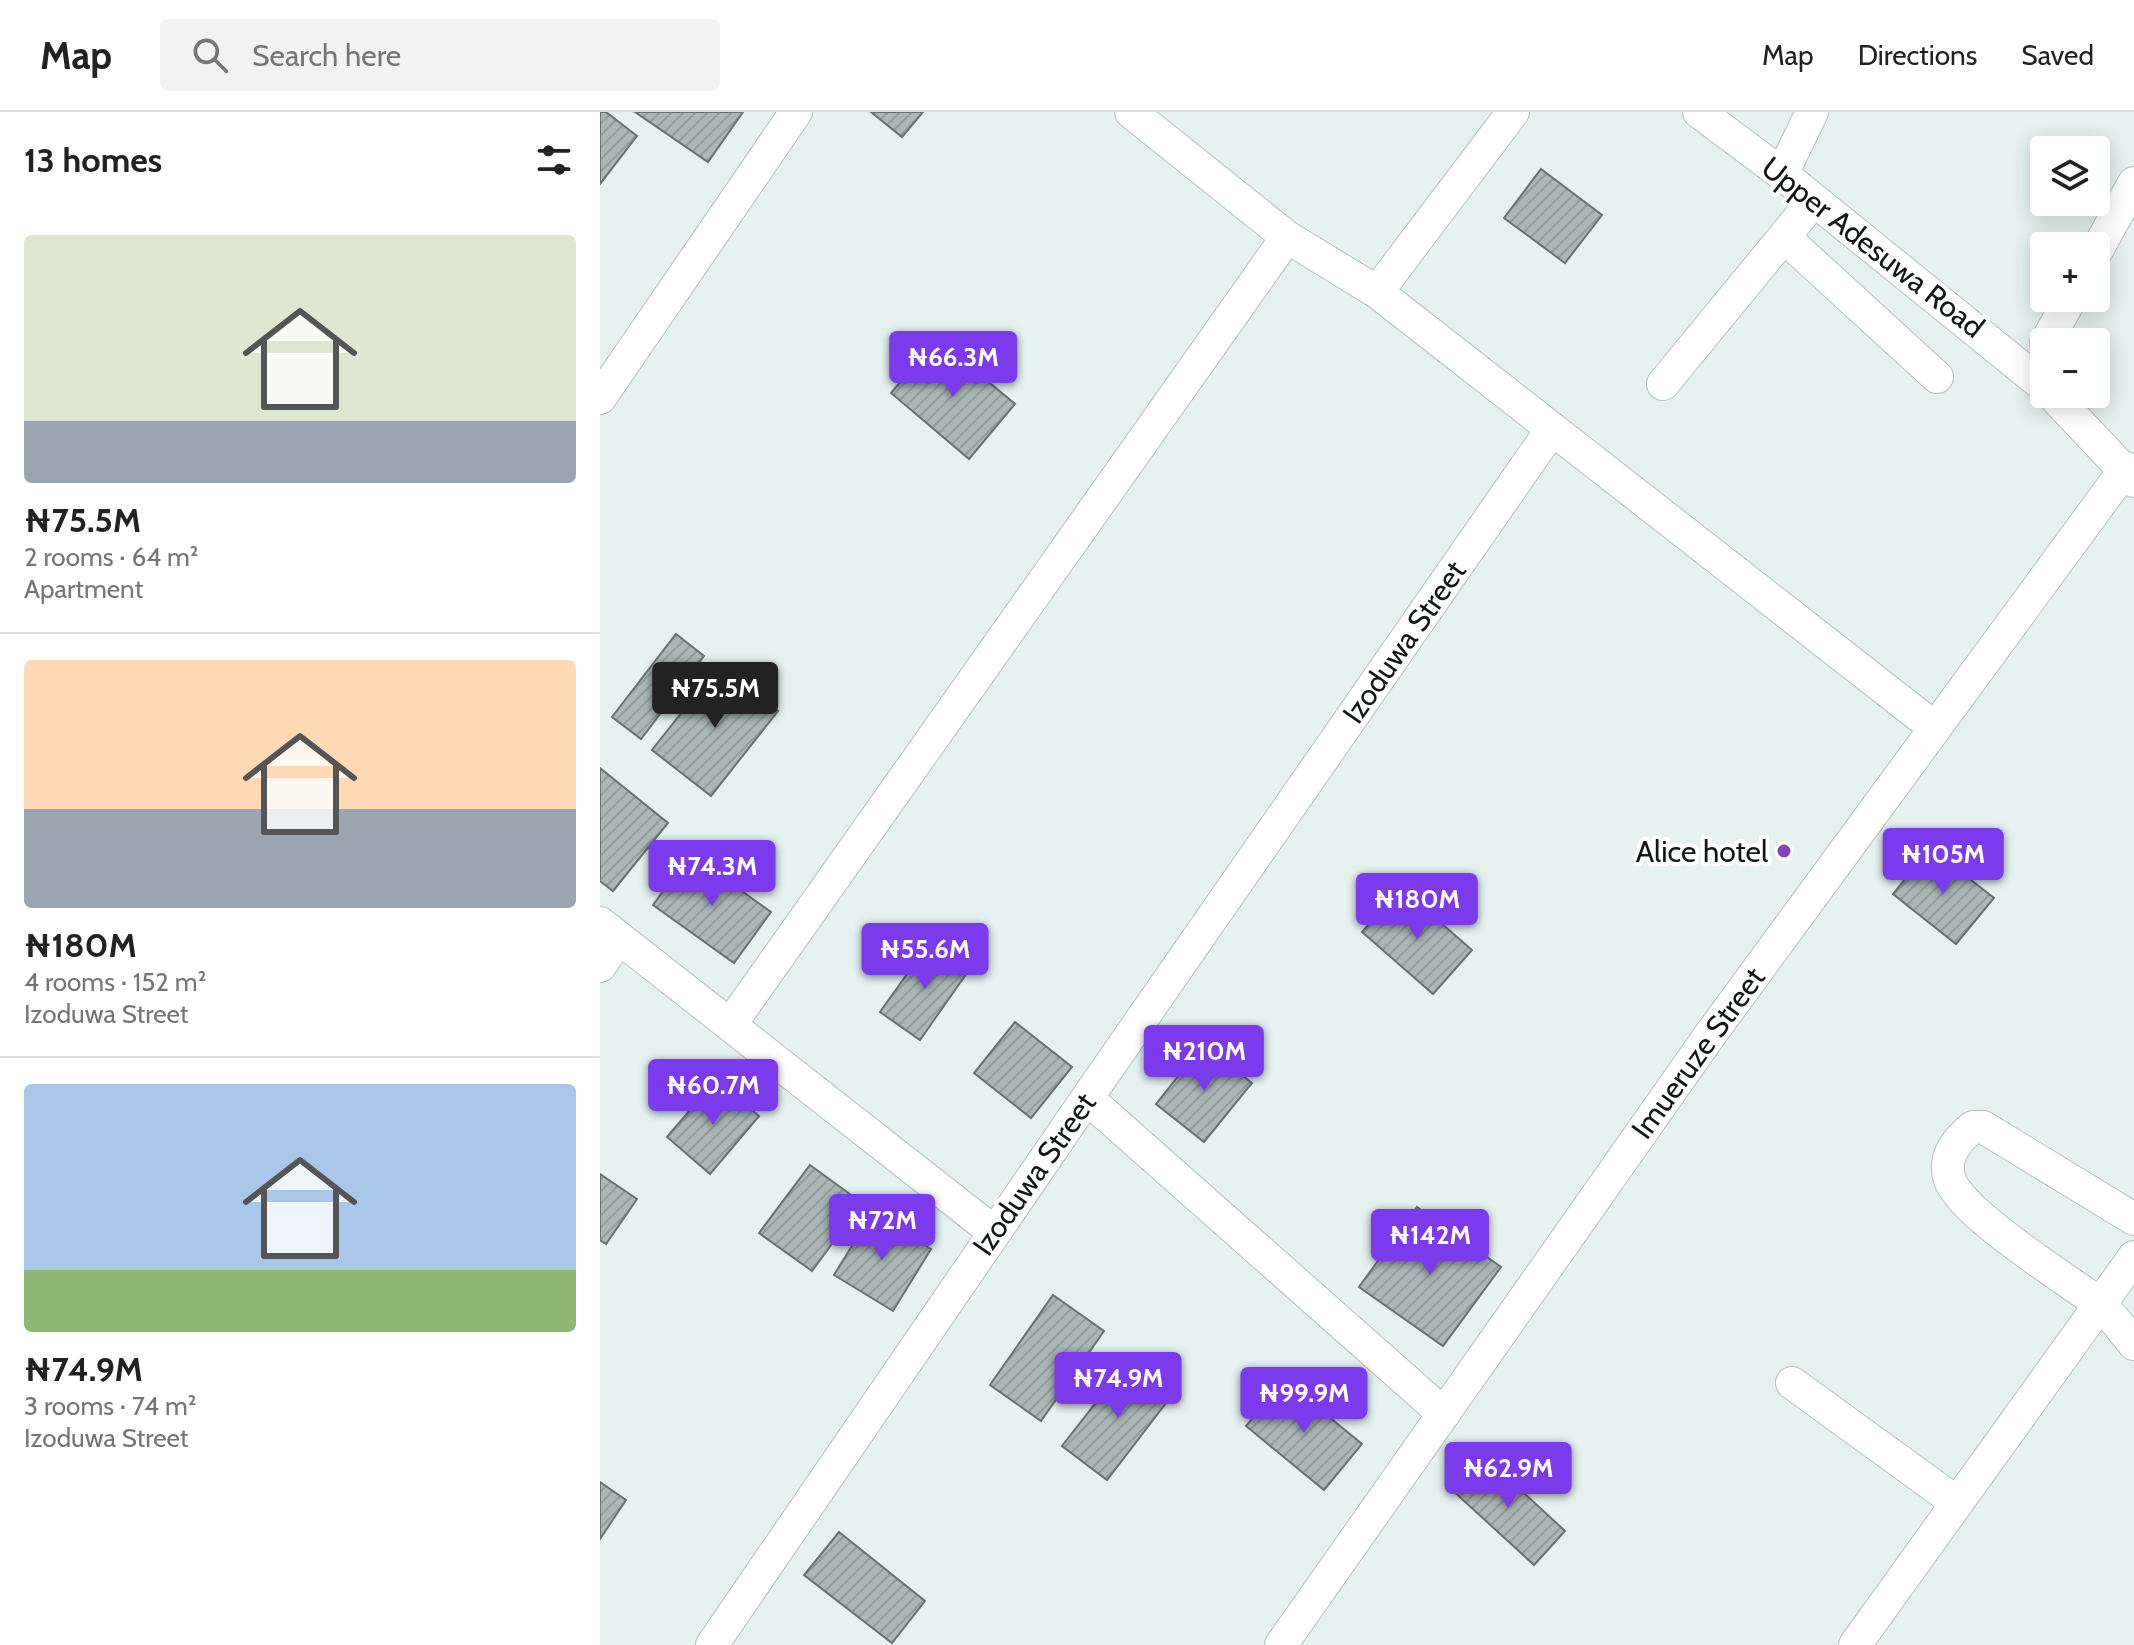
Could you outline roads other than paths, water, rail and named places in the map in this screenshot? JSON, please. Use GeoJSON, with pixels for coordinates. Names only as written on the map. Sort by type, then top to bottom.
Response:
{"type":"FeatureCollection","features":[{"type":"Feature","properties":{"kind":"street"},"geometry":{"type":"LineString","coordinates":[[600,398],[796,112]]}},
{"type":"Feature","properties":{"kind":"street"},"geometry":{"type":"LineString","coordinates":[[1131,112],[1287,237],[1377,292],[1935,728]]}},
{"type":"Feature","properties":{"kind":"street"},"geometry":{"type":"LineString","coordinates":[[1377,292],[1513,112]]}},
{"type":"Feature","properties":{"kind":"street","name":"Upper Adesuwa Road"},"geometry":{"type":"LineString","coordinates":[[1699,112],[2030,358]]}},
{"type":"Feature","properties":{"kind":"street"},"geometry":{"type":"LineString","coordinates":[[1782,174],[1812,112]]}},
{"type":"Feature","properties":{"kind":"street"},"geometry":{"type":"LineString","coordinates":[[2107,232],[2134,183]]}},
{"type":"Feature","properties":{"kind":"street"},"geometry":{"type":"LineString","coordinates":[[1663,384],[1814,200]]}},
{"type":"Feature","properties":{"kind":"street"},"geometry":{"type":"LineString","coordinates":[[730,1025],[1287,237]]}},
{"type":"Feature","properties":{"kind":"street"},"geometry":{"type":"LineString","coordinates":[[1784,237],[1937,377]]}},
{"type":"Feature","properties":{"kind":"street","name":"Upper Adesuwa Road"},"geometry":{"type":"LineString","coordinates":[[2076,408],[2130,475]]}},
{"type":"Feature","properties":{"kind":"street","name":"Izoduwa Street"},"geometry":{"type":"LineString","coordinates":[[712,1645],[994,1232],[1552,429]]}},
{"type":"Feature","properties":{"kind":"street","name":"Imueruze Street"},"geometry":{"type":"LineString","coordinates":[[1281,1645],[1710,1035],[1935,728],[2130,475]]}},
{"type":"Feature","properties":{"kind":"street"},"geometry":{"type":"LineString","coordinates":[[600,966],[610,931],[994,1232]]}},
{"type":"Feature","properties":{"kind":"street"},"geometry":{"type":"LineString","coordinates":[[1087,1098],[1444,1414]]}},
{"type":"Feature","properties":{"kind":"street"},"geometry":{"type":"LineString","coordinates":[[2134,1219],[1983,1127],[1973,1127],[1958,1140],[1949,1154],[1950,1180],[1970,1206],[2034,1259],[2100,1304],[2134,1344]]}},
{"type":"Feature","properties":{"kind":"street"},"geometry":{"type":"LineString","coordinates":[[1855,1645],[2134,1257]]}},
{"type":"Feature","properties":{"kind":"street"},"geometry":{"type":"LineString","coordinates":[[1792,1383],[1956,1502]]}},
{"type":"Feature","properties":{"kind":"place","name":"Alice hotel"},"geometry":{"type":"Point","coordinates":[1784,851]}}]}
